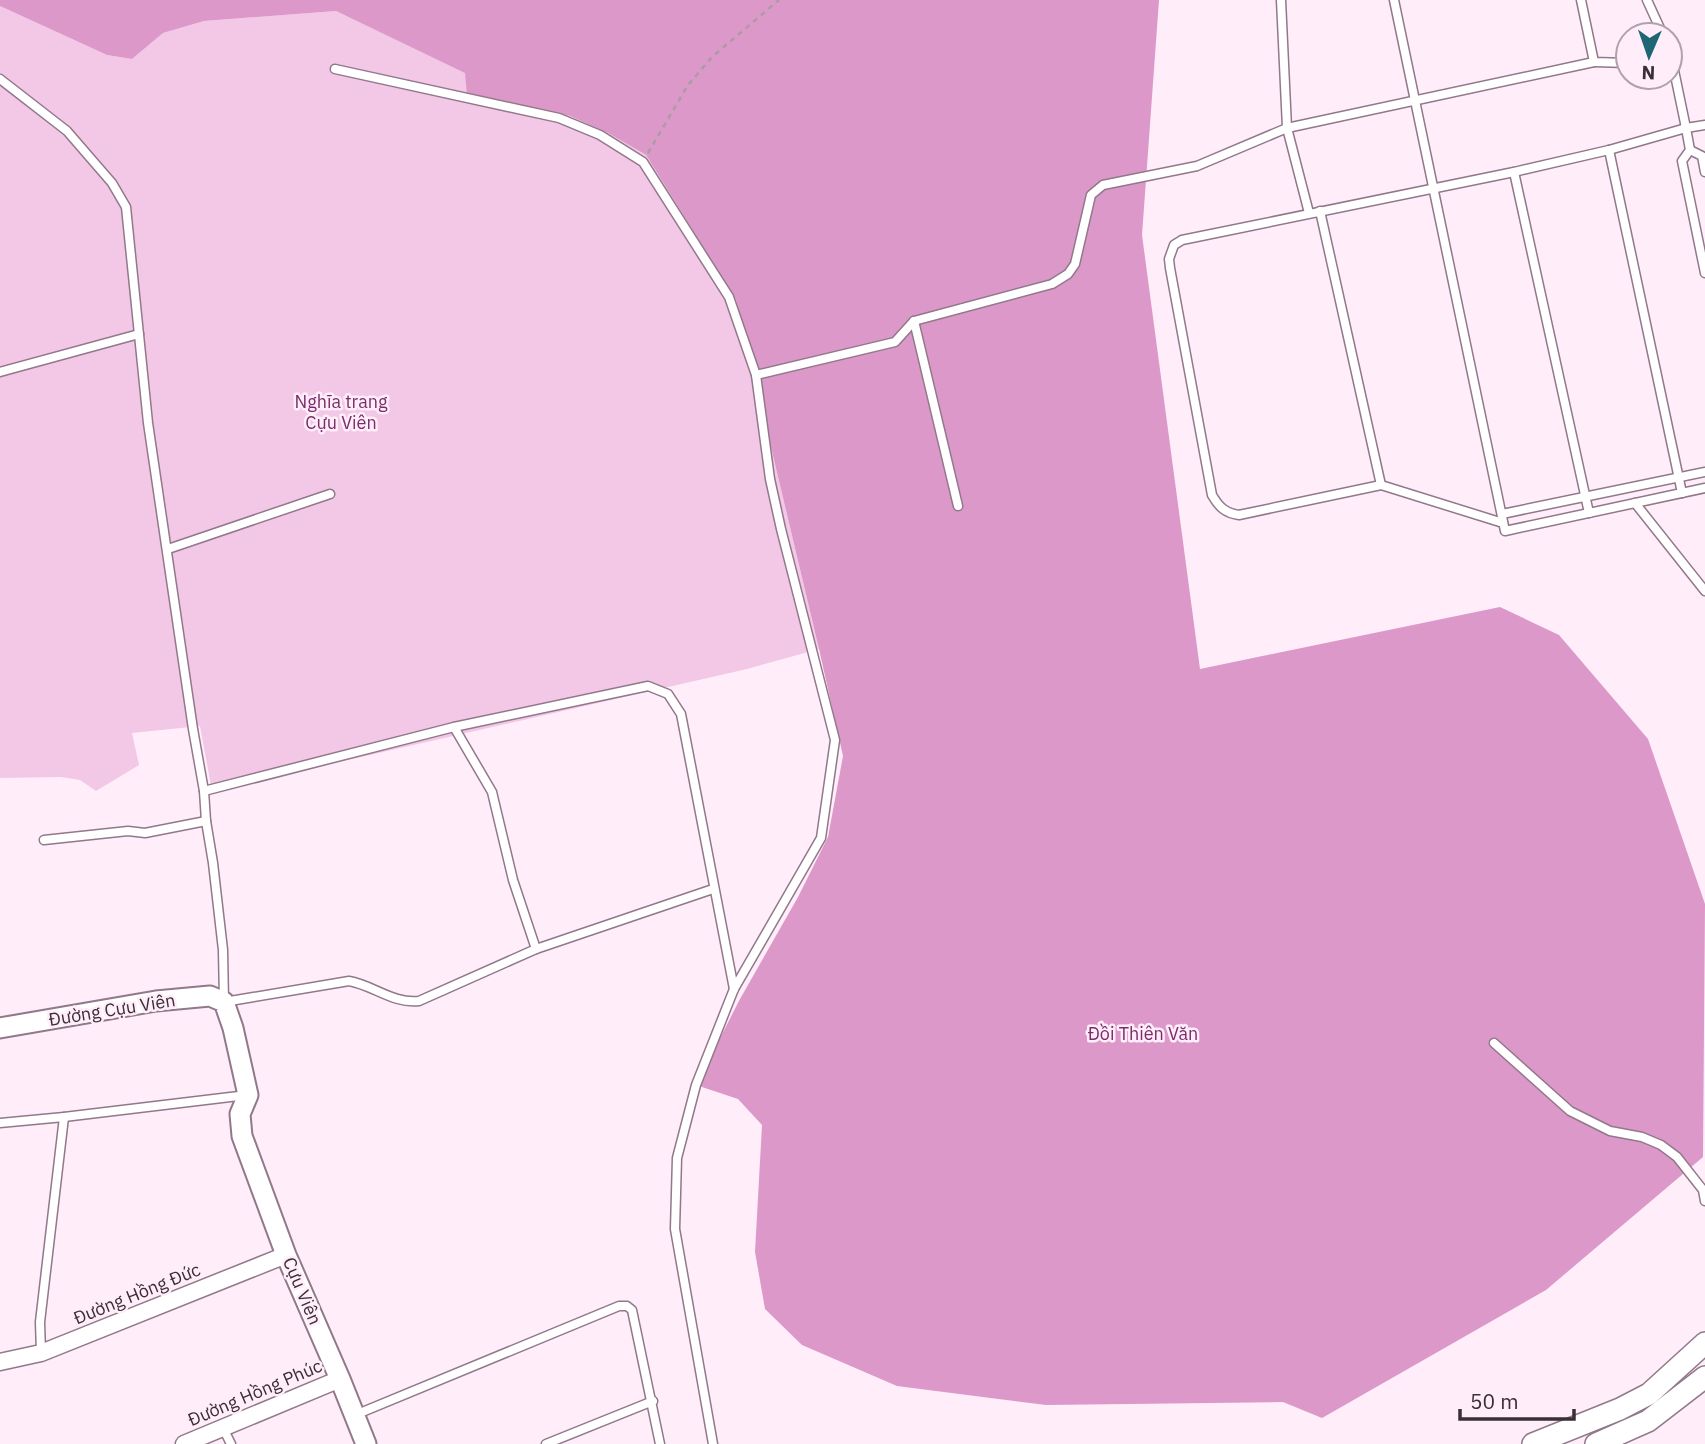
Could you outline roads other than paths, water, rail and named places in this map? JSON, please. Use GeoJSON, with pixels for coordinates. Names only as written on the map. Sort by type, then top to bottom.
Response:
{"type":"FeatureCollection","features":[{"type":"Feature","properties":{"kind":"main road"},"geometry":{"type":"LineString","coordinates":[[1533,1444],[1620,1409],[1649,1394],[1705,1343]]}},
{"type":"Feature","properties":{"kind":"main road"},"geometry":{"type":"LineString","coordinates":[[1596,1444],[1648,1421],[1705,1377]]}},
{"type":"Feature","properties":{"kind":"street","name":"Đường Cựu Viên"},"geometry":{"type":"LineString","coordinates":[[0,1028],[156,1001],[210,996],[224,1002]]}},
{"type":"Feature","properties":{"kind":"street"},"geometry":{"type":"LineString","coordinates":[[224,1002],[233,1028],[248,1094]]}},
{"type":"Feature","properties":{"kind":"street","name":"Cựu Viên"},"geometry":{"type":"LineString","coordinates":[[248,1094],[240,1114],[242,1136],[286,1255],[366,1444]]}},
{"type":"Feature","properties":{"kind":"street","name":"Đường Hồng Đức"},"geometry":{"type":"LineString","coordinates":[[0,1362],[41,1353],[286,1255]]}},
{"type":"Feature","properties":{"kind":"street","name":"Đường Hồng Phúc"},"geometry":{"type":"LineString","coordinates":[[184,1444],[340,1379]]}},
{"type":"Feature","properties":{"kind":"lane"},"geometry":{"type":"LineString","coordinates":[[1281,0],[1287,128],[1309,213]]}},
{"type":"Feature","properties":{"kind":"lane"},"geometry":{"type":"LineString","coordinates":[[1394,0],[1503,523]]}},
{"type":"Feature","properties":{"kind":"lane"},"geometry":{"type":"LineString","coordinates":[[1581,0],[1594,62]]}},
{"type":"Feature","properties":{"kind":"lane"},"geometry":{"type":"LineString","coordinates":[[1647,0],[1657,21]]}},
{"type":"Feature","properties":{"kind":"lane"},"geometry":{"type":"LineString","coordinates":[[756,375],[895,342],[914,321],[1052,284],[1068,274],[1075,264],[1091,195],[1103,185],[1197,166],[1287,128],[1594,62],[1614,63]]}},
{"type":"Feature","properties":{"kind":"lane"},"geometry":{"type":"LineString","coordinates":[[335,69],[411,88],[559,118],[600,135],[643,162],[729,296],[756,375],[770,479],[835,740],[821,838],[734,989],[695,1085],[677,1158],[675,1229],[713,1444]]}},
{"type":"Feature","properties":{"kind":"lane"},"geometry":{"type":"LineString","coordinates":[[0,79],[68,131],[112,183],[126,207],[148,423],[213,863],[223,950],[224,1002],[349,981],[398,1000],[419,1002],[536,949],[713,889]]}},
{"type":"Feature","properties":{"kind":"lane"},"geometry":{"type":"LineString","coordinates":[[1678,91],[1690,150],[1682,161],[1705,273]]}},
{"type":"Feature","properties":{"kind":"lane"},"geometry":{"type":"LineString","coordinates":[[1705,125],[1514,172],[1182,240],[1174,245],[1170,268],[1212,495],[1228,514],[1239,515],[1381,485],[1503,523],[1589,513],[1705,488]]}},
{"type":"Feature","properties":{"kind":"lane"},"geometry":{"type":"LineString","coordinates":[[1609,150],[1682,494]]}},
{"type":"Feature","properties":{"kind":"lane"},"geometry":{"type":"LineString","coordinates":[[1690,150],[1702,156],[1705,173]]}},
{"type":"Feature","properties":{"kind":"lane"},"geometry":{"type":"LineString","coordinates":[[1514,172],[1589,513]]}},
{"type":"Feature","properties":{"kind":"lane"},"geometry":{"type":"LineString","coordinates":[[1320,211],[1381,485]]}},
{"type":"Feature","properties":{"kind":"lane"},"geometry":{"type":"LineString","coordinates":[[914,321],[958,506]]}},
{"type":"Feature","properties":{"kind":"lane"},"geometry":{"type":"LineString","coordinates":[[0,372],[139,334]]}},
{"type":"Feature","properties":{"kind":"lane"},"geometry":{"type":"LineString","coordinates":[[1503,523],[1585,496],[1705,471]]}},
{"type":"Feature","properties":{"kind":"lane"},"geometry":{"type":"LineString","coordinates":[[168,549],[330,494]]}},
{"type":"Feature","properties":{"kind":"lane"},"geometry":{"type":"LineString","coordinates":[[1635,503],[1705,591]]}},
{"type":"Feature","properties":{"kind":"lane"},"geometry":{"type":"LineString","coordinates":[[204,791],[454,727],[648,687],[668,694],[681,714],[734,989]]}},
{"type":"Feature","properties":{"kind":"lane"},"geometry":{"type":"LineString","coordinates":[[454,727],[492,792],[513,880],[536,949]]}},
{"type":"Feature","properties":{"kind":"lane"},"geometry":{"type":"LineString","coordinates":[[44,840],[128,831],[145,833],[206,821]]}},
{"type":"Feature","properties":{"kind":"lane"},"geometry":{"type":"LineString","coordinates":[[1494,1043],[1570,1111],[1610,1131],[1642,1137],[1661,1145],[1677,1157],[1703,1190],[1705,1201]]}},
{"type":"Feature","properties":{"kind":"lane"},"geometry":{"type":"LineString","coordinates":[[0,1123],[248,1094]]}},
{"type":"Feature","properties":{"kind":"lane"},"geometry":{"type":"LineString","coordinates":[[41,1353],[40,1322],[64,1117]]}},
{"type":"Feature","properties":{"kind":"lane"},"geometry":{"type":"LineString","coordinates":[[355,1415],[619,1306],[626,1306],[632,1310],[660,1444]]}},
{"type":"Feature","properties":{"kind":"lane"},"geometry":{"type":"LineString","coordinates":[[545,1444],[653,1401]]}},
{"type":"Feature","properties":{"kind":"lane"},"geometry":{"type":"LineString","coordinates":[[223,1427],[231,1444]]}},
{"type":"Feature","properties":{"kind":"park label","name":"Nghĩa trang Cựu Viên"},"geometry":{"type":"Point","coordinates":[341,412]}},
{"type":"Feature","properties":{"kind":"park label","name":"Đồi Thiên Văn"},"geometry":{"type":"Point","coordinates":[1143,1034]}}]}
